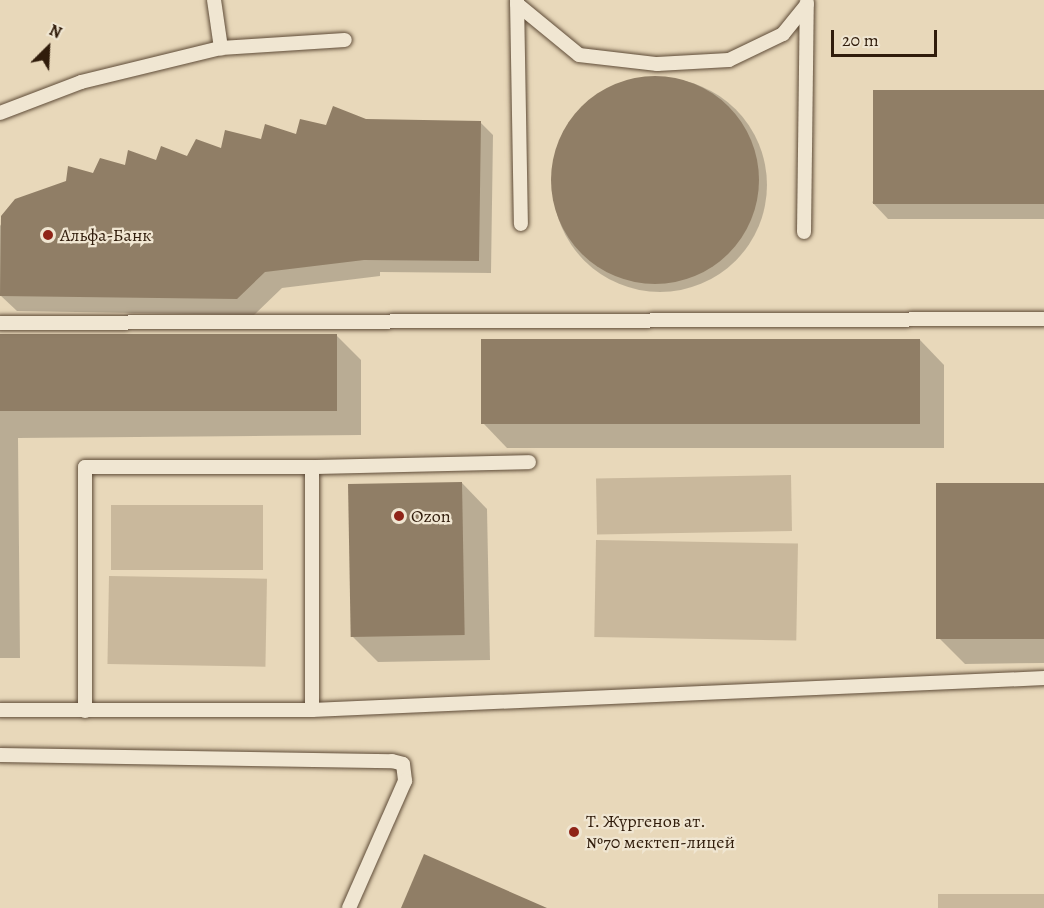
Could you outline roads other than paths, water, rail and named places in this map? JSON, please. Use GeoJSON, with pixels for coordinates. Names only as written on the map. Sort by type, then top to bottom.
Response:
{"type":"FeatureCollection","features":[{"type":"Feature","properties":{"kind":"lane"},"geometry":{"type":"LineString","coordinates":[[214,0],[221,48]]}},
{"type":"Feature","properties":{"kind":"lane"},"geometry":{"type":"LineString","coordinates":[[517,2],[579,55],[657,64],[729,60],[783,34],[807,2]]}},
{"type":"Feature","properties":{"kind":"lane"},"geometry":{"type":"LineString","coordinates":[[517,2],[521,224]]}},
{"type":"Feature","properties":{"kind":"lane"},"geometry":{"type":"LineString","coordinates":[[804,232],[807,2]]}},
{"type":"Feature","properties":{"kind":"lane"},"geometry":{"type":"LineString","coordinates":[[0,113],[81,82],[221,48],[345,40]]}},
{"type":"Feature","properties":{"kind":"lane"},"geometry":{"type":"LineString","coordinates":[[0,323],[1044,319]]}},
{"type":"Feature","properties":{"kind":"lane"},"geometry":{"type":"LineString","coordinates":[[85,711],[85,467],[312,467],[529,462]]}},
{"type":"Feature","properties":{"kind":"lane"},"geometry":{"type":"LineString","coordinates":[[312,467],[312,710]]}},
{"type":"Feature","properties":{"kind":"lane"},"geometry":{"type":"LineString","coordinates":[[0,710],[312,710],[1044,678]]}},
{"type":"Feature","properties":{"kind":"lane"},"geometry":{"type":"LineString","coordinates":[[0,755],[392,761],[402,764],[405,781],[349,908]]}},
{"type":"Feature","properties":{"kind":"place","name":"Альфа-Банк"},"geometry":{"type":"Point","coordinates":[48,235]}},
{"type":"Feature","properties":{"kind":"place","name":"Ozon"},"geometry":{"type":"Point","coordinates":[399,516]}},
{"type":"Feature","properties":{"kind":"place","name":"Т. Жүргенов ат. №70 мектеп-лицей"},"geometry":{"type":"Point","coordinates":[574,832]}}]}
